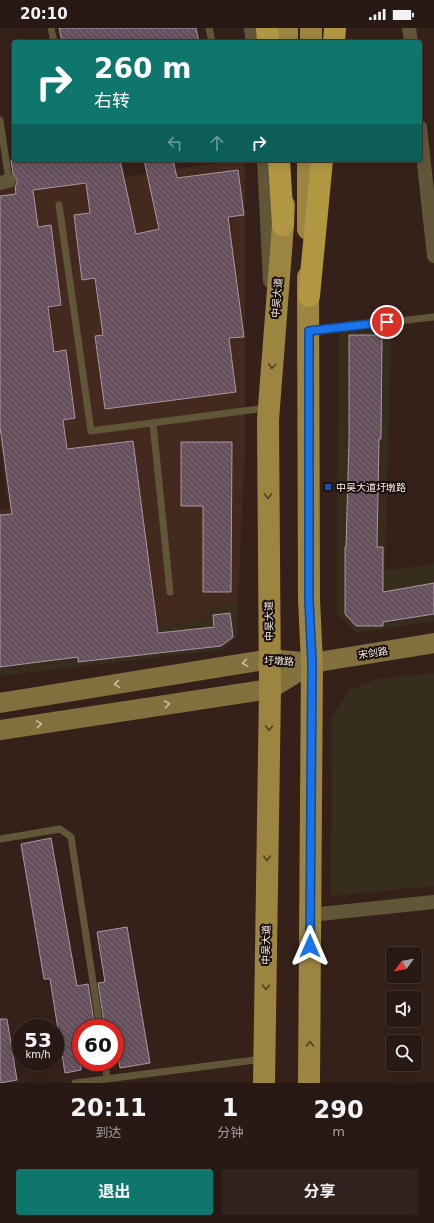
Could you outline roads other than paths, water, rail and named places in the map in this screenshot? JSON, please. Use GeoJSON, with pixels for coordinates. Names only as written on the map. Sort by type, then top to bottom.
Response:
{"type":"FeatureCollection","features":[{"type":"Feature","properties":{"kind":"highway"},"geometry":{"type":"LineString","coordinates":[[267,28],[268,40]]}},
{"type":"Feature","properties":{"kind":"highway"},"geometry":{"type":"LineString","coordinates":[[334,40],[335,28]]}},
{"type":"Feature","properties":{"kind":"highway"},"geometry":{"type":"LineString","coordinates":[[278,162],[284,225]]}},
{"type":"Feature","properties":{"kind":"highway"},"geometry":{"type":"LineString","coordinates":[[309,296],[322,162]]}},
{"type":"Feature","properties":{"kind":"main road"},"geometry":{"type":"LineString","coordinates":[[287,28],[287,40]]}},
{"type":"Feature","properties":{"kind":"main road"},"geometry":{"type":"LineString","coordinates":[[310,40],[311,28]]}},
{"type":"Feature","properties":{"kind":"main road","name":"中吴大道"},"geometry":{"type":"LineString","coordinates":[[264,1083],[270,688],[268,585],[268,420],[284,225],[285,162]]}},
{"type":"Feature","properties":{"kind":"main road"},"geometry":{"type":"LineString","coordinates":[[308,162],[309,592],[312,663],[309,1083]]}},
{"type":"Feature","properties":{"kind":"main road","name":"宋剑路"},"geometry":{"type":"LineString","coordinates":[[312,663],[434,643]]}},
{"type":"Feature","properties":{"kind":"main road","name":"圩墩路"},"geometry":{"type":"LineString","coordinates":[[0,703],[270,659],[312,663]]}},
{"type":"Feature","properties":{"kind":"main road","name":"圩墩路"},"geometry":{"type":"LineString","coordinates":[[0,730],[270,688],[312,663]]}},
{"type":"Feature","properties":{"kind":"street"},"geometry":{"type":"LineString","coordinates":[[251,28],[253,40]]}},
{"type":"Feature","properties":{"kind":"street"},"geometry":{"type":"LineString","coordinates":[[409,28],[411,40]]}},
{"type":"Feature","properties":{"kind":"street"},"geometry":{"type":"LineString","coordinates":[[422,145],[434,256]]}},
{"type":"Feature","properties":{"kind":"street"},"geometry":{"type":"LineString","coordinates":[[264,162],[273,345]]}},
{"type":"Feature","properties":{"kind":"street"},"geometry":{"type":"LineString","coordinates":[[310,915],[434,902]]}},
{"type":"Feature","properties":{"kind":"lane"},"geometry":{"type":"LineString","coordinates":[[51,28],[54,40]]}},
{"type":"Feature","properties":{"kind":"lane"},"geometry":{"type":"LineString","coordinates":[[209,28],[212,40]]}},
{"type":"Feature","properties":{"kind":"lane"},"geometry":{"type":"LineString","coordinates":[[0,120],[4,182]]}},
{"type":"Feature","properties":{"kind":"lane"},"geometry":{"type":"LineString","coordinates":[[59,204],[91,431],[269,407]]}},
{"type":"Feature","properties":{"kind":"lane"},"geometry":{"type":"LineString","coordinates":[[309,331],[434,318]]}},
{"type":"Feature","properties":{"kind":"lane"},"geometry":{"type":"LineString","coordinates":[[153,423],[170,592]]}},
{"type":"Feature","properties":{"kind":"lane"},"geometry":{"type":"LineString","coordinates":[[0,839],[60,829],[71,837],[99,1019]]}},
{"type":"Feature","properties":{"kind":"lane"},"geometry":{"type":"LineString","coordinates":[[76,1083],[265,1058]]}},
{"type":"Feature","properties":{"kind":"lane"},"geometry":{"type":"LineString","coordinates":[[106,1071],[107,1078]]}},
{"type":"Feature","properties":{"kind":"place","name":"中吴大道圩墩路"},"geometry":{"type":"Point","coordinates":[328,487]}}]}
